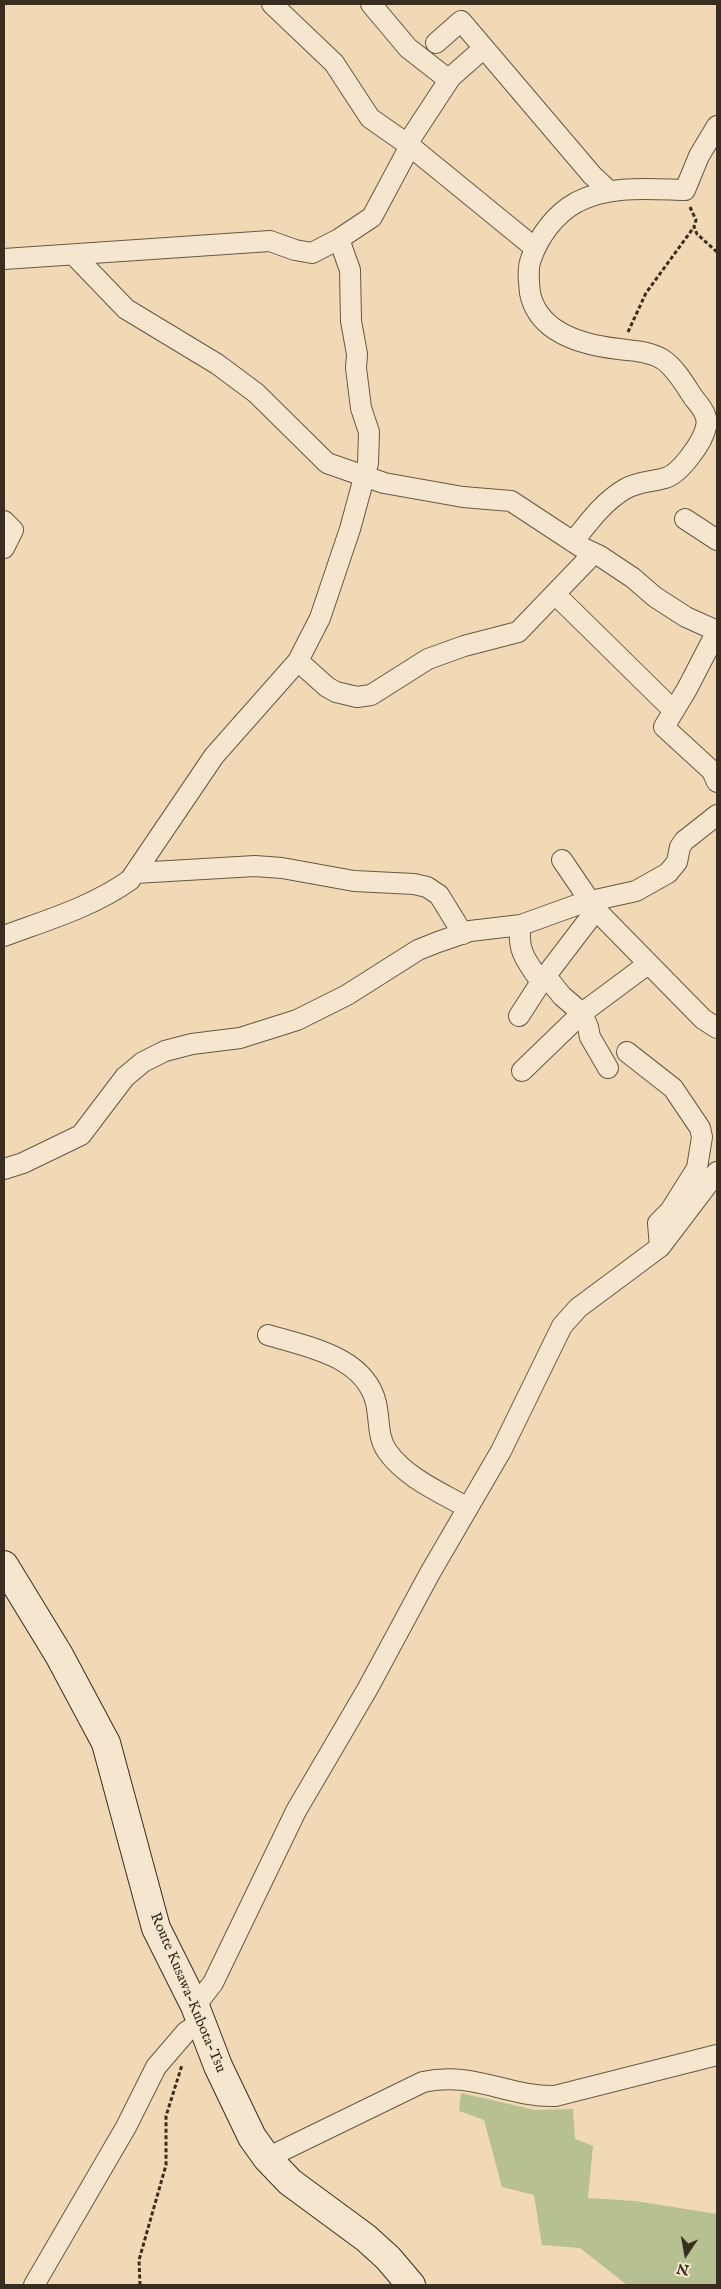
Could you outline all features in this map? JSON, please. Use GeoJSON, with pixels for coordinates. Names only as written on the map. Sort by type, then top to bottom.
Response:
{"type":"FeatureCollection","features":[{"type":"Feature","properties":{"kind":"main road","name":"Route Kusawa-Kubota-Tsu"},"geometry":{"type":"LineString","coordinates":[[4,1565],[59,1655],[106,1743],[156,1928],[198,2014],[231,2096],[252,2137],[267,2158],[303,2192],[376,2247],[398,2268],[411,2285]]}},
{"type":"Feature","properties":{"kind":"street"},"geometry":{"type":"LineString","coordinates":[[272,4],[334,63],[370,118],[408,145],[535,248]]}},
{"type":"Feature","properties":{"kind":"street"},"geometry":{"type":"LineString","coordinates":[[371,4],[408,48],[449,80]]}},
{"type":"Feature","properties":{"kind":"street"},"geometry":{"type":"LineString","coordinates":[[436,43],[461,21],[592,175],[609,191]]}},
{"type":"Feature","properties":{"kind":"street"},"geometry":{"type":"LineString","coordinates":[[4,260],[270,241],[295,250],[312,253],[339,239],[372,217],[408,145],[449,80],[484,48]]}},
{"type":"Feature","properties":{"kind":"street"},"geometry":{"type":"LineString","coordinates":[[573,542],[601,506],[625,489],[634,484],[666,478],[677,473],[714,425],[682,381],[663,360],[644,352],[584,344],[557,331],[542,319],[532,300],[529,284],[529,263],[544,232],[572,205],[592,195],[609,191],[685,190],[699,156],[717,126]]}},
{"type":"Feature","properties":{"kind":"street"},"geometry":{"type":"LineString","coordinates":[[4,936],[90,904],[111,893],[135,873],[214,756],[298,661],[320,618],[350,529],[368,463],[369,432],[360,400],[356,368],[357,354],[348,283],[350,270],[339,239]]}},
{"type":"Feature","properties":{"kind":"street"},"geometry":{"type":"LineString","coordinates":[[74,255],[126,309],[217,364],[256,393],[326,463],[364,478],[463,497],[511,501],[594,554],[686,617],[717,631],[664,727],[712,771],[717,782]]}},
{"type":"Feature","properties":{"kind":"street"},"geometry":{"type":"LineString","coordinates":[[685,519],[717,540]]}},
{"type":"Feature","properties":{"kind":"street"},"geometry":{"type":"LineString","coordinates":[[4,521],[13,530],[4,548]]}},
{"type":"Feature","properties":{"kind":"street"},"geometry":{"type":"LineString","coordinates":[[298,661],[327,687],[336,692],[358,697],[371,694],[428,659],[464,646],[518,632],[594,554]]}},
{"type":"Feature","properties":{"kind":"street"},"geometry":{"type":"LineString","coordinates":[[555,594],[674,711]]}},
{"type":"Feature","properties":{"kind":"street"},"geometry":{"type":"LineString","coordinates":[[4,1169],[23,1163],[81,1135],[125,1077],[143,1062],[165,1051],[192,1044],[240,1038],[297,1020],[347,995],[418,950],[463,934],[522,925],[582,903],[594,906],[636,891],[654,883],[668,873],[677,862],[680,846],[684,841],[717,815]]}},
{"type":"Feature","properties":{"kind":"street"},"geometry":{"type":"LineString","coordinates":[[562,860],[594,906],[703,1020],[717,1028]]}},
{"type":"Feature","properties":{"kind":"street"},"geometry":{"type":"LineString","coordinates":[[135,873],[255,866],[282,868],[354,881],[414,884],[427,887],[439,895],[463,934]]}},
{"type":"Feature","properties":{"kind":"street"},"geometry":{"type":"LineString","coordinates":[[519,1016],[594,906]]}},
{"type":"Feature","properties":{"kind":"street"},"geometry":{"type":"LineString","coordinates":[[522,925],[518,940],[522,953],[544,979],[582,1013],[590,1037],[608,1068]]}},
{"type":"Feature","properties":{"kind":"street"},"geometry":{"type":"LineString","coordinates":[[522,1071],[582,1013],[648,964]]}},
{"type":"Feature","properties":{"kind":"street"},"geometry":{"type":"LineString","coordinates":[[627,1052],[673,1088],[700,1128],[702,1137],[697,1168],[670,1211],[658,1223],[660,1248]]}},
{"type":"Feature","properties":{"kind":"street"},"geometry":{"type":"LineString","coordinates":[[34,2285],[126,2127],[156,2067],[186,2032],[198,2014],[296,1811],[368,1688],[501,1452],[562,1326],[578,1308],[660,1248],[717,1172]]}},
{"type":"Feature","properties":{"kind":"street"},"geometry":{"type":"LineString","coordinates":[[268,1335],[328,1354],[346,1363],[365,1380],[376,1402],[380,1440],[388,1452],[411,1475],[468,1508]]}},
{"type":"Feature","properties":{"kind":"street"},"geometry":{"type":"LineString","coordinates":[[267,2158],[423,2082],[444,2078],[470,2080],[534,2095],[554,2096],[717,2055]]}},
{"type":"Feature","properties":{"kind":"path"},"geometry":{"type":"LineString","coordinates":[[624,350],[627,336],[646,293],[694,227],[696,220],[685,190]]}},
{"type":"Feature","properties":{"kind":"path"},"geometry":{"type":"LineString","coordinates":[[694,227],[697,234],[717,252]]}},
{"type":"Feature","properties":{"kind":"path"},"geometry":{"type":"LineString","coordinates":[[140,2285],[140,2260],[166,2165],[166,2116],[183,2064]]}},
{"type":"Feature","properties":{"kind":"green space"},"geometry":{"type":"Polygon","coordinates":[[[461,2093],[535,2110],[573,2109],[575,2139],[593,2146],[588,2198],[635,2201],[717,2214],[717,2285],[627,2285],[580,2248],[542,2245],[534,2195],[502,2187],[484,2120],[459,2111],[461,2093]]]}}]}
